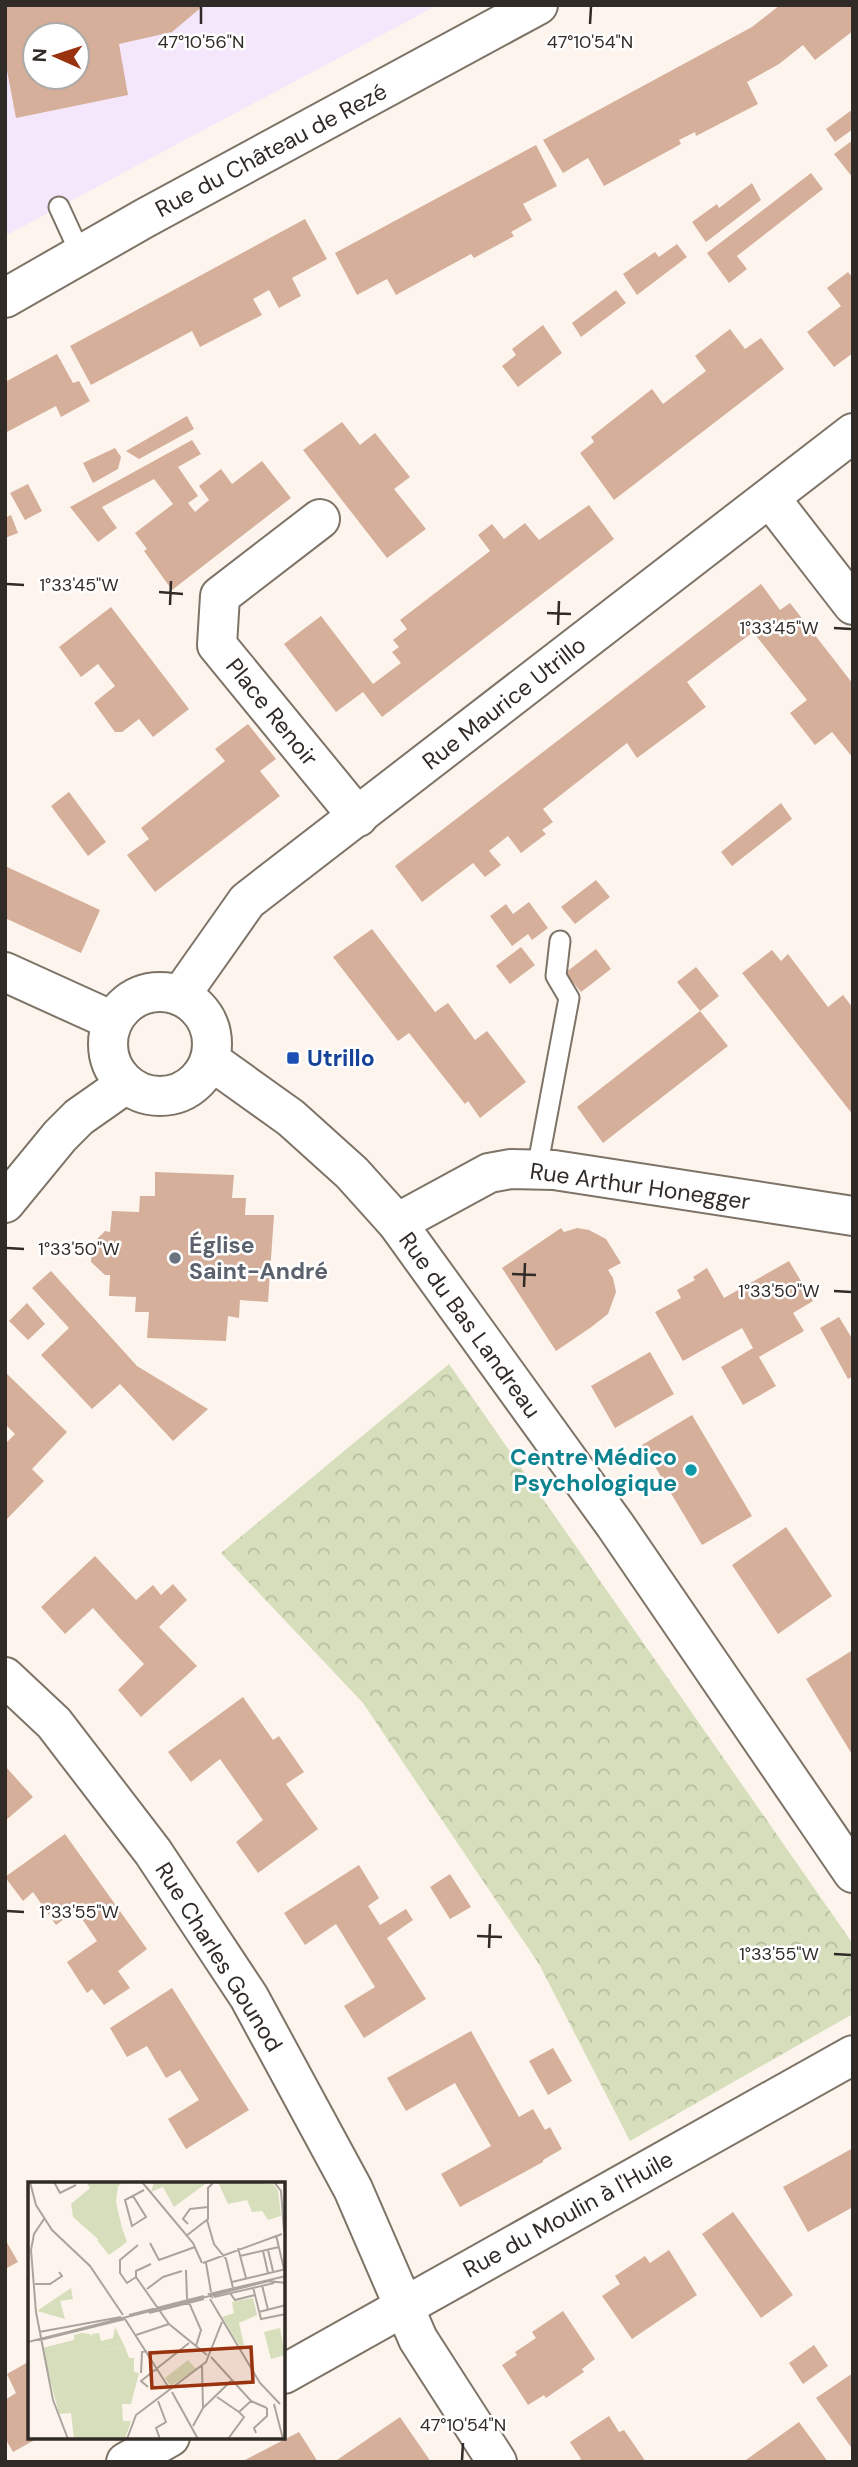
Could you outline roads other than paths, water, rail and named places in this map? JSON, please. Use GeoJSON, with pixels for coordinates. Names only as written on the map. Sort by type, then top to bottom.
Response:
{"type":"FeatureCollection","features":[{"type":"Feature","properties":{"kind":"street","name":"Rue du Château de Rezé"},"geometry":{"type":"LineString","coordinates":[[5,298],[538,5]]}},
{"type":"Feature","properties":{"kind":"street","name":"Rue Maurice Utrillo"},"geometry":{"type":"LineString","coordinates":[[180,996],[247,901],[853,433]]}},
{"type":"Feature","properties":{"kind":"street"},"geometry":{"type":"LineString","coordinates":[[770,498],[853,605]]}},
{"type":"Feature","properties":{"kind":"street","name":"Place Renoir"},"geometry":{"type":"LineString","coordinates":[[320,519],[220,596],[217,646],[358,817]]}},
{"type":"Feature","properties":{"kind":"street"},"geometry":{"type":"LineString","coordinates":[[5,972],[113,1021]]}},
{"type":"Feature","properties":{"kind":"street"},"geometry":{"type":"LineString","coordinates":[[164,992],[180,996],[195,1005],[207,1021],[212,1045],[210,1060],[204,1074],[190,1088],[174,1095],[145,1095],[126,1084],[114,1070],[108,1051],[110,1029],[125,1005],[141,995],[164,992]]}},
{"type":"Feature","properties":{"kind":"street","name":"Rue du Bas Landreau"},"geometry":{"type":"LineString","coordinates":[[210,1060],[290,1118],[352,1173],[397,1223],[615,1525],[853,1873]]}},
{"type":"Feature","properties":{"kind":"street"},"geometry":{"type":"LineString","coordinates":[[5,1203],[79,1117],[126,1084]]}},
{"type":"Feature","properties":{"kind":"street","name":"Rue Arthur Honegger"},"geometry":{"type":"LineString","coordinates":[[397,1223],[489,1173],[510,1170],[537,1170],[853,1216]]}},
{"type":"Feature","properties":{"kind":"street","name":"Rue Charles Gounod"},"geometry":{"type":"LineString","coordinates":[[5,1676],[54,1723],[144,1841],[249,1997],[353,2189],[418,2339],[497,2462]]}},
{"type":"Feature","properties":{"kind":"street","name":"Rue du Moulin à l'Huile"},"geometry":{"type":"LineString","coordinates":[[285,2373],[853,2055]]}},
{"type":"Feature","properties":{"kind":"street"},"geometry":{"type":"LineString","coordinates":[[127,2462],[167,2439]]}},
{"type":"Feature","properties":{"kind":"lane"},"geometry":{"type":"LineString","coordinates":[[59,207],[81,255]]}},
{"type":"Feature","properties":{"kind":"lane"},"geometry":{"type":"LineString","coordinates":[[537,1170],[569,998],[556,976],[560,942]]}},
{"type":"Feature","properties":{"kind":"place","name":"Utrillo"},"geometry":{"type":"Point","coordinates":[293,1058]}},
{"type":"Feature","properties":{"kind":"place","name":"Église Saint-André"},"geometry":{"type":"Point","coordinates":[175,1258]}},
{"type":"Feature","properties":{"kind":"place","name":"Centre Médico Psychologique"},"geometry":{"type":"Point","coordinates":[691,1470]}}]}
